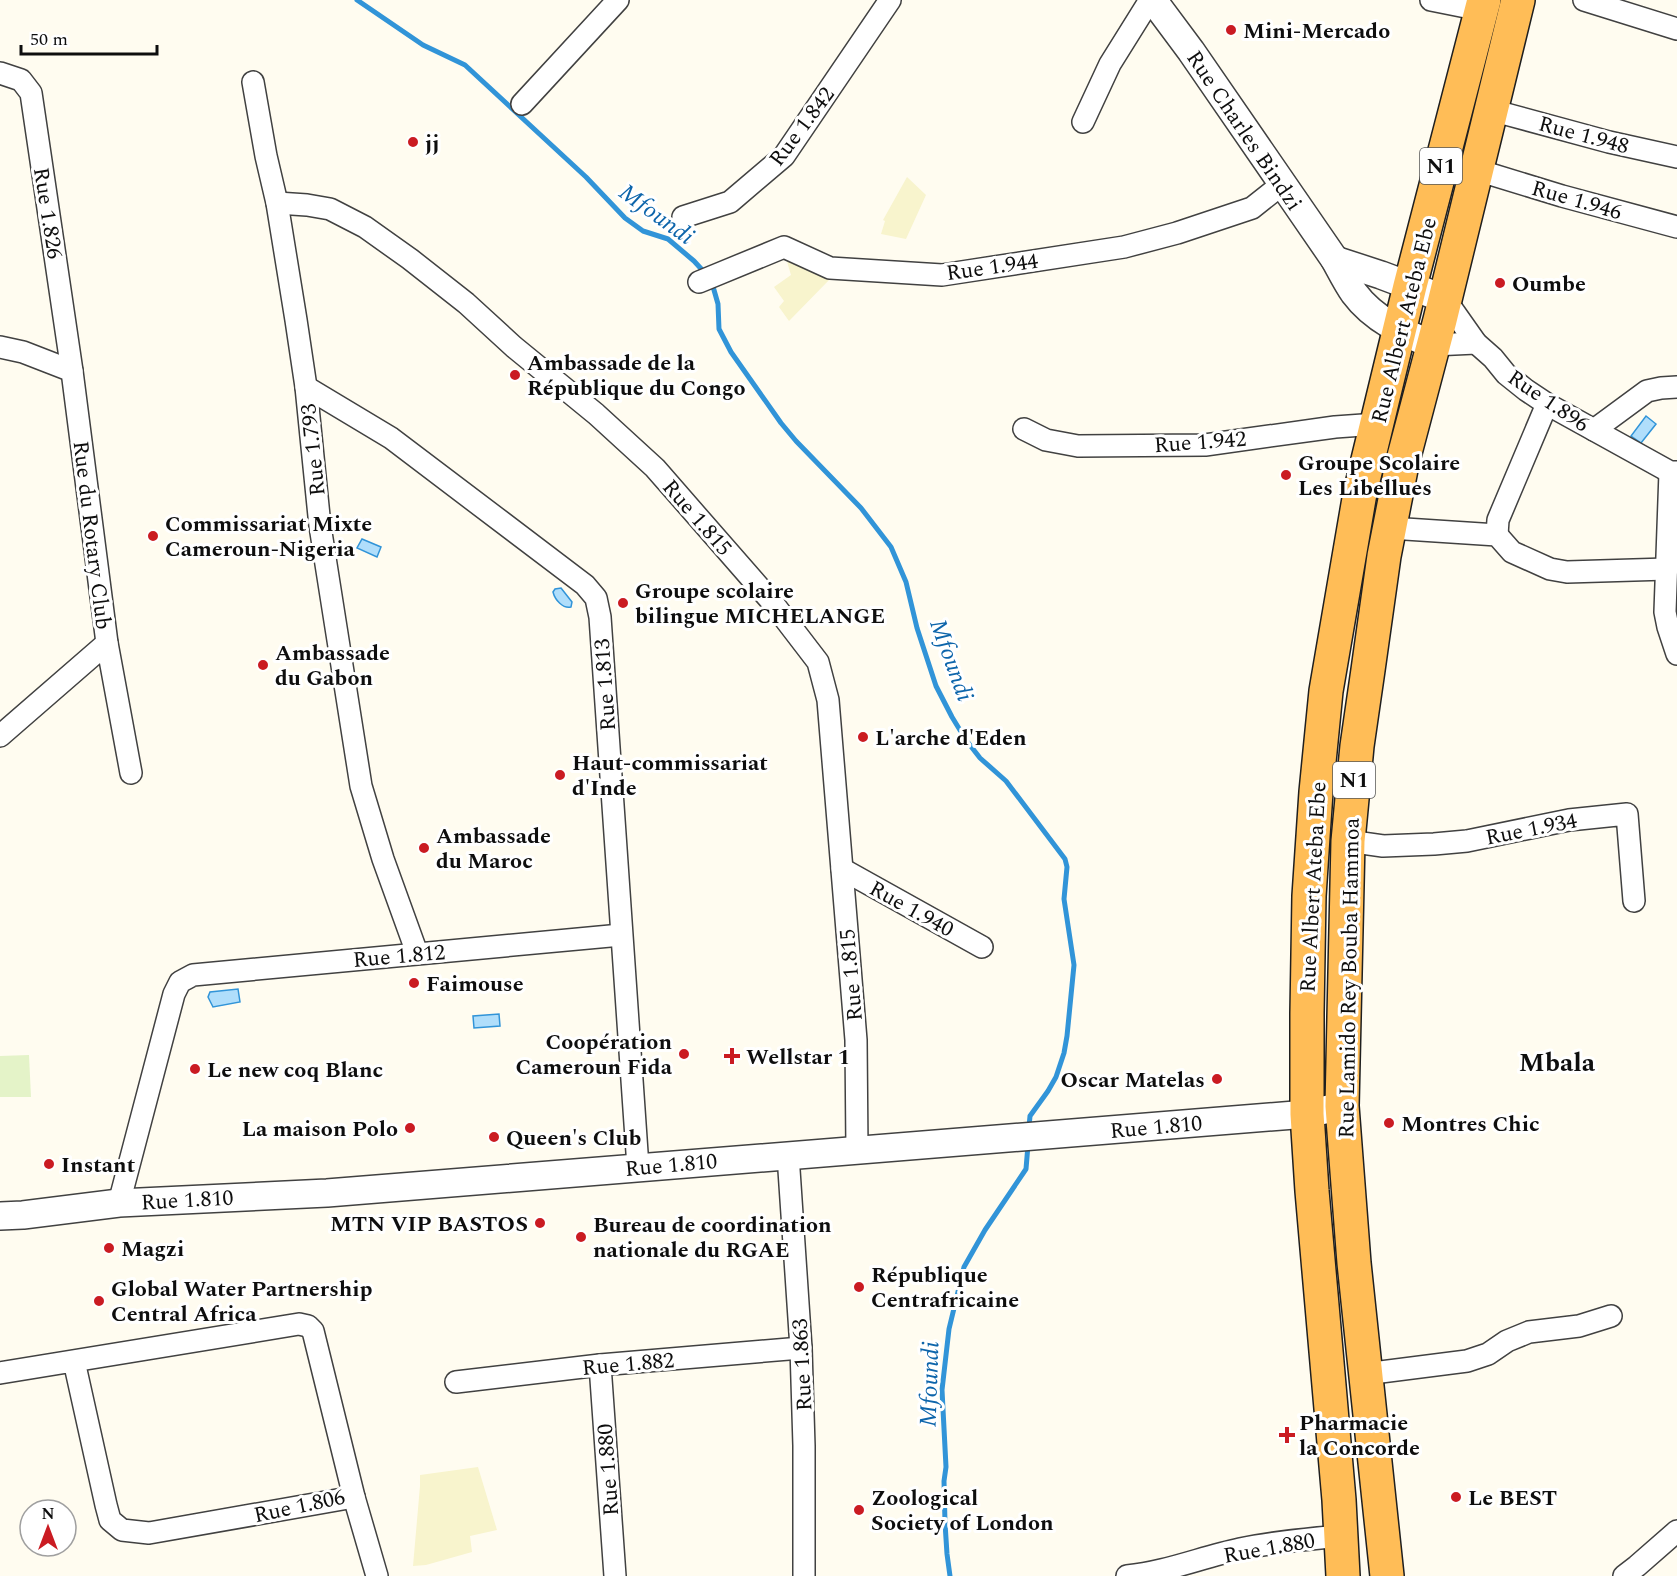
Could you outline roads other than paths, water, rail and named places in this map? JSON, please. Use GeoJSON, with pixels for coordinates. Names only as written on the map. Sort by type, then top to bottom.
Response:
{"type":"FeatureCollection","features":[{"type":"Feature","properties":{"kind":"highway","name":"Rue Lamido Rey Bouba Hammoa"},"geometry":{"type":"LineString","coordinates":[[1387,1576],[1354,1263],[1342,1106],[1348,841],[1357,746],[1384,556],[1402,464],[1518,0]]}},
{"type":"Feature","properties":{"kind":"highway","name":"Rue Albert Ateba Ebe"},"geometry":{"type":"LineString","coordinates":[[1343,1576],[1307,1114],[1306,1013],[1309,896],[1316,792],[1326,691],[1360,493],[1482,5]]}},
{"type":"Feature","properties":{"kind":"street"},"geometry":{"type":"LineString","coordinates":[[522,104],[618,0]]}},
{"type":"Feature","properties":{"kind":"street","name":"Rue 1.842"},"geometry":{"type":"LineString","coordinates":[[683,217],[730,202],[784,156],[890,0]]}},
{"type":"Feature","properties":{"kind":"street"},"geometry":{"type":"LineString","coordinates":[[1083,122],[1110,64],[1152,0]]}},
{"type":"Feature","properties":{"kind":"street","name":"Rue Charles Bindzi"},"geometry":{"type":"LineString","coordinates":[[1152,0],[1191,51],[1281,185],[1335,260],[1354,294],[1375,314],[1399,331],[1433,345],[1476,343]]}},
{"type":"Feature","properties":{"kind":"street"},"geometry":{"type":"LineString","coordinates":[[1431,0],[1482,5]]}},
{"type":"Feature","properties":{"kind":"street"},"geometry":{"type":"LineString","coordinates":[[1584,0],[1677,29]]}},
{"type":"Feature","properties":{"kind":"street","name":"Rue 1.826"},"geometry":{"type":"LineString","coordinates":[[0,74],[21,80],[31,93],[72,371]]}},
{"type":"Feature","properties":{"kind":"street","name":"Rue 1.793"},"geometry":{"type":"LineString","coordinates":[[254,82],[266,156],[277,203],[306,387],[320,526],[361,786],[383,859],[417,953]]}},
{"type":"Feature","properties":{"kind":"street","name":"Rue 1.948"},"geometry":{"type":"LineString","coordinates":[[1491,110],[1609,142],[1677,157]]}},
{"type":"Feature","properties":{"kind":"street","name":"Rue 1.946"},"geometry":{"type":"LineString","coordinates":[[1476,170],[1677,227]]}},
{"type":"Feature","properties":{"kind":"street","name":"Rue 1.944"},"geometry":{"type":"LineString","coordinates":[[699,282],[784,247],[830,268],[942,274],[1124,248],[1252,208],[1281,185]]}},
{"type":"Feature","properties":{"kind":"street","name":"Rue 1.815"},"geometry":{"type":"LineString","coordinates":[[277,203],[307,204],[330,209],[365,227],[466,303],[514,347],[596,414],[655,468],[772,602],[818,662],[828,700],[856,1040],[857,1150]]}},
{"type":"Feature","properties":{"kind":"street"},"geometry":{"type":"LineString","coordinates":[[1335,260],[1381,274],[1444,299]]}},
{"type":"Feature","properties":{"kind":"street","name":"Rue 1.896"},"geometry":{"type":"LineString","coordinates":[[1444,299],[1476,343],[1506,374],[1547,404],[1673,472]]}},
{"type":"Feature","properties":{"kind":"street"},"geometry":{"type":"LineString","coordinates":[[0,347],[23,352],[72,371]]}},
{"type":"Feature","properties":{"kind":"street","name":"Rue du Rotary Club"},"geometry":{"type":"LineString","coordinates":[[72,371],[107,643],[131,773]]}},
{"type":"Feature","properties":{"kind":"street","name":"Rue 1.813"},"geometry":{"type":"LineString","coordinates":[[306,387],[391,438],[585,585],[596,598],[601,629],[638,1167]]}},
{"type":"Feature","properties":{"kind":"street"},"geometry":{"type":"LineString","coordinates":[[1594,430],[1647,392],[1677,387]]}},
{"type":"Feature","properties":{"kind":"street"},"geometry":{"type":"LineString","coordinates":[[1497,535],[1498,520],[1547,404]]}},
{"type":"Feature","properties":{"kind":"street","name":"Rue 1.942"},"geometry":{"type":"LineString","coordinates":[[1024,429],[1046,440],[1078,446],[1205,445],[1335,427],[1377,424]]}},
{"type":"Feature","properties":{"kind":"street"},"geometry":{"type":"LineString","coordinates":[[1673,472],[1665,612],[1677,654]]}},
{"type":"Feature","properties":{"kind":"street"},"geometry":{"type":"LineString","coordinates":[[1390,528],[1497,535],[1512,552],[1550,569],[1567,572],[1667,569]]}},
{"type":"Feature","properties":{"kind":"street"},"geometry":{"type":"LineString","coordinates":[[0,736],[107,643]]}},
{"type":"Feature","properties":{"kind":"street","name":"Rue 1.934"},"geometry":{"type":"LineString","coordinates":[[1348,841],[1383,846],[1467,841],[1569,820],[1628,814],[1634,901]]}},
{"type":"Feature","properties":{"kind":"street","name":"Rue 1.940"},"geometry":{"type":"LineString","coordinates":[[842,869],[982,947]]}},
{"type":"Feature","properties":{"kind":"street","name":"Rue 1.812"},"geometry":{"type":"LineString","coordinates":[[118,1203],[174,994],[180,982],[193,975],[621,935]]}},
{"type":"Feature","properties":{"kind":"street","name":"Rue 1.810"},"geometry":{"type":"LineString","coordinates":[[0,1216],[118,1203],[327,1192],[1307,1114],[1342,1106]]}},
{"type":"Feature","properties":{"kind":"street","name":"Rue 1.863"},"geometry":{"type":"LineString","coordinates":[[788,1155],[801,1348],[804,1576]]}},
{"type":"Feature","properties":{"kind":"street"},"geometry":{"type":"LineString","coordinates":[[1365,1374],[1467,1361],[1488,1354],[1507,1341],[1529,1332],[1579,1326],[1611,1316]]}},
{"type":"Feature","properties":{"kind":"street","name":"Rue 1.806"},"geometry":{"type":"LineString","coordinates":[[0,1373],[299,1324],[308,1326],[313,1331],[354,1497],[149,1533],[122,1530],[110,1520],[74,1361]]}},
{"type":"Feature","properties":{"kind":"street","name":"Rue 1.882"},"geometry":{"type":"LineString","coordinates":[[456,1382],[600,1365],[801,1348]]}},
{"type":"Feature","properties":{"kind":"street","name":"Rue 1.880"},"geometry":{"type":"LineString","coordinates":[[600,1365],[615,1576]]}},
{"type":"Feature","properties":{"kind":"street"},"geometry":{"type":"LineString","coordinates":[[354,1497],[376,1576]]}},
{"type":"Feature","properties":{"kind":"street"},"geometry":{"type":"LineString","coordinates":[[1624,1576],[1677,1531]]}},
{"type":"Feature","properties":{"kind":"street","name":"Rue 1.880"},"geometry":{"type":"LineString","coordinates":[[1127,1576],[1188,1564],[1247,1548],[1341,1536]]}},
{"type":"Feature","properties":{"kind":"water"},"geometry":{"type":"Polygon","coordinates":[[[1646,416],[1656,424],[1641,443],[1631,436],[1646,416]]]}},
{"type":"Feature","properties":{"kind":"water"},"geometry":{"type":"Polygon","coordinates":[[[362,539],[381,547],[377,557],[357,548],[362,539]]]}},
{"type":"Feature","properties":{"kind":"water"},"geometry":{"type":"Polygon","coordinates":[[[561,588],[572,602],[571,607],[562,605],[556,598],[553,592],[561,588]]]}},
{"type":"Feature","properties":{"kind":"water"},"geometry":{"type":"Polygon","coordinates":[[[238,989],[240,1002],[213,1007],[208,997],[210,992],[238,989]]]}},
{"type":"Feature","properties":{"kind":"water"},"geometry":{"type":"Polygon","coordinates":[[[499,1014],[500,1026],[474,1028],[473,1016],[499,1014]]]}},
{"type":"Feature","properties":{"kind":"waterway","name":"Mfoundi"},"geometry":{"type":"LineString","coordinates":[[357,0],[423,45],[465,65],[586,177],[625,218],[643,231],[668,239],[705,273]]}},
{"type":"Feature","properties":{"kind":"waterway","name":"Mfoundi"},"geometry":{"type":"LineString","coordinates":[[712,283],[718,304],[719,329],[731,352],[781,423],[861,508],[891,547],[906,582],[917,628],[936,686],[966,740],[980,758],[1006,781],[1065,859],[1067,867],[1064,899],[1074,965],[1067,1036],[1056,1077],[1030,1116],[1029,1127]]}},
{"type":"Feature","properties":{"kind":"waterway","name":"Mfoundi"},"geometry":{"type":"LineString","coordinates":[[950,1576],[945,1523],[946,1467],[942,1390],[949,1329],[964,1267],[985,1230],[1026,1169],[1028,1145]]}},
{"type":"Feature","properties":{"kind":"place","name":"Mini-Mercado"},"geometry":{"type":"Point","coordinates":[1231,30]}},
{"type":"Feature","properties":{"kind":"place","name":"jj"},"geometry":{"type":"Point","coordinates":[413,142]}},
{"type":"Feature","properties":{"kind":"place","name":"Oumbe"},"geometry":{"type":"Point","coordinates":[1500,283]}},
{"type":"Feature","properties":{"kind":"place","name":"Ambassade de la République du Congo"},"geometry":{"type":"Point","coordinates":[515,375]}},
{"type":"Feature","properties":{"kind":"place","name":"Groupe Scolaire Les Libellues"},"geometry":{"type":"Point","coordinates":[1286,475]}},
{"type":"Feature","properties":{"kind":"place","name":"Commissariat Mixte Cameroun-Nigeria"},"geometry":{"type":"Point","coordinates":[153,536]}},
{"type":"Feature","properties":{"kind":"place","name":"Groupe scolaire bilingue MICHELANGE"},"geometry":{"type":"Point","coordinates":[623,603]}},
{"type":"Feature","properties":{"kind":"place","name":"Ambassade du Gabon"},"geometry":{"type":"Point","coordinates":[263,665]}},
{"type":"Feature","properties":{"kind":"place","name":"L'arche d'Eden"},"geometry":{"type":"Point","coordinates":[863,737]}},
{"type":"Feature","properties":{"kind":"place","name":"Haut-commissariat d'Inde"},"geometry":{"type":"Point","coordinates":[560,775]}},
{"type":"Feature","properties":{"kind":"place","name":"Ambassade du Maroc"},"geometry":{"type":"Point","coordinates":[424,848]}},
{"type":"Feature","properties":{"kind":"place","name":"Faimouse"},"geometry":{"type":"Point","coordinates":[414,983]}},
{"type":"Feature","properties":{"kind":"place","name":"Coopération Cameroun Fida"},"geometry":{"type":"Point","coordinates":[684,1054]}},
{"type":"Feature","properties":{"kind":"place","name":"Wellstar 1"},"geometry":{"type":"Point","coordinates":[732,1056]}},
{"type":"Feature","properties":{"kind":"place","name":"Le new coq Blanc"},"geometry":{"type":"Point","coordinates":[195,1069]}},
{"type":"Feature","properties":{"kind":"place","name":"Oscar Matelas"},"geometry":{"type":"Point","coordinates":[1217,1079]}},
{"type":"Feature","properties":{"kind":"place","name":"Montres Chic"},"geometry":{"type":"Point","coordinates":[1389,1123]}},
{"type":"Feature","properties":{"kind":"place","name":"La maison Polo"},"geometry":{"type":"Point","coordinates":[410,1128]}},
{"type":"Feature","properties":{"kind":"place","name":"Queen's Club"},"geometry":{"type":"Point","coordinates":[494,1137]}},
{"type":"Feature","properties":{"kind":"place","name":"Instant"},"geometry":{"type":"Point","coordinates":[49,1164]}},
{"type":"Feature","properties":{"kind":"place","name":"MTN VIP BASTOS"},"geometry":{"type":"Point","coordinates":[540,1223]}},
{"type":"Feature","properties":{"kind":"place","name":"Bureau de coordination nationale du RGAE"},"geometry":{"type":"Point","coordinates":[581,1237]}},
{"type":"Feature","properties":{"kind":"place","name":"Magzi"},"geometry":{"type":"Point","coordinates":[109,1248]}},
{"type":"Feature","properties":{"kind":"place","name":"République Centrafricaine"},"geometry":{"type":"Point","coordinates":[859,1287]}},
{"type":"Feature","properties":{"kind":"place","name":"Global Water Partnership Central Africa"},"geometry":{"type":"Point","coordinates":[99,1301]}},
{"type":"Feature","properties":{"kind":"place","name":"Pharmacie la Concorde"},"geometry":{"type":"Point","coordinates":[1287,1435]}},
{"type":"Feature","properties":{"kind":"place","name":"Le BEST"},"geometry":{"type":"Point","coordinates":[1456,1497]}},
{"type":"Feature","properties":{"kind":"place","name":"Zoological Society of London"},"geometry":{"type":"Point","coordinates":[859,1510]}},
{"type":"Feature","properties":{"kind":"district","name":"Mbala"},"geometry":{"type":"Point","coordinates":[1557,1062]}}]}
